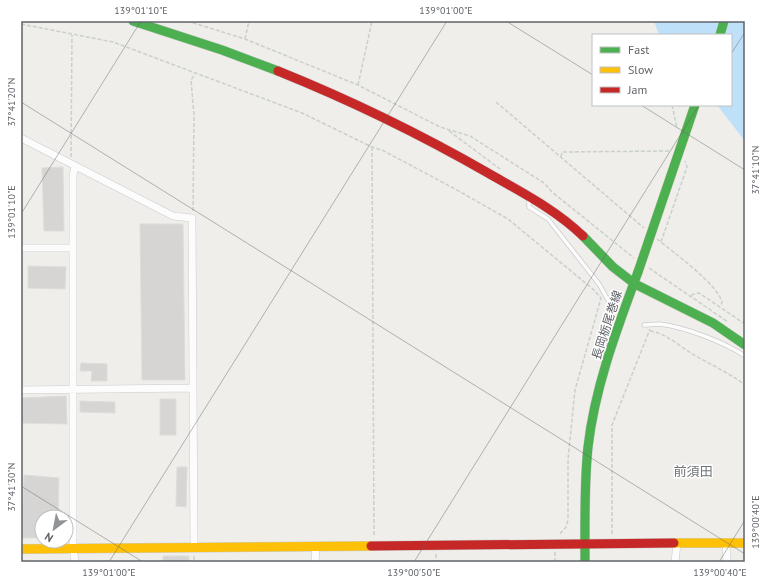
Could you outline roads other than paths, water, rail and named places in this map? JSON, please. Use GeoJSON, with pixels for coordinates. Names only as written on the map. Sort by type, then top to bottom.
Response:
{"type":"FeatureCollection","features":[{"type":"Feature","properties":{"kind":"street"},"geometry":{"type":"LineString","coordinates":[[132,21],[210,45],[317,86],[428,139],[554,211],[577,229],[605,260],[634,283],[656,297],[713,323],[745,345]]}},
{"type":"Feature","properties":{"kind":"street"},"geometry":{"type":"LineString","coordinates":[[720,34],[724,21]]}},
{"type":"Feature","properties":{"kind":"street","name":"長岡栃尾巻線"},"geometry":{"type":"LineString","coordinates":[[585,562],[587,460],[590,430],[601,384],[634,283],[696,106]]}},
{"type":"Feature","properties":{"kind":"street"},"geometry":{"type":"LineString","coordinates":[[21,138],[75,167],[174,216],[192,218],[194,546]]}},
{"type":"Feature","properties":{"kind":"street"},"geometry":{"type":"LineString","coordinates":[[73,509],[73,175],[75,167]]}},
{"type":"Feature","properties":{"kind":"street"},"geometry":{"type":"LineString","coordinates":[[21,248],[73,248]]}},
{"type":"Feature","properties":{"kind":"street"},"geometry":{"type":"LineString","coordinates":[[21,390],[192,388]]}},
{"type":"Feature","properties":{"kind":"street"},"geometry":{"type":"LineString","coordinates":[[675,562],[676,543]]}},
{"type":"Feature","properties":{"kind":"street"},"geometry":{"type":"LineString","coordinates":[[726,543],[727,562]]}},
{"type":"Feature","properties":{"kind":"street"},"geometry":{"type":"LineString","coordinates":[[74,547],[316,547],[374,545],[745,543]]}},
{"type":"Feature","properties":{"kind":"street"},"geometry":{"type":"LineString","coordinates":[[316,547],[316,562]]}},
{"type":"Feature","properties":{"kind":"street"},"geometry":{"type":"LineString","coordinates":[[21,549],[34,548]]}},
{"type":"Feature","properties":{"kind":"street"},"geometry":{"type":"LineString","coordinates":[[73,549],[75,562]]}},
{"type":"Feature","properties":{"kind":"lane"},"geometry":{"type":"LineString","coordinates":[[529,196],[529,207],[548,219],[599,284],[608,300]]}},
{"type":"Feature","properties":{"kind":"lane"},"geometry":{"type":"LineString","coordinates":[[644,324],[658,324],[677,328],[716,342],[745,356]]}},
{"type":"Feature","properties":{"kind":"water"},"geometry":{"type":"Polygon","coordinates":[[[654,21],[745,21],[745,141],[718,106],[732,106],[732,34],[659,34],[654,21]]]}},
{"type":"Feature","properties":{"kind":"district","name":"前須田"},"geometry":{"type":"Point","coordinates":[693,471]}}]}
